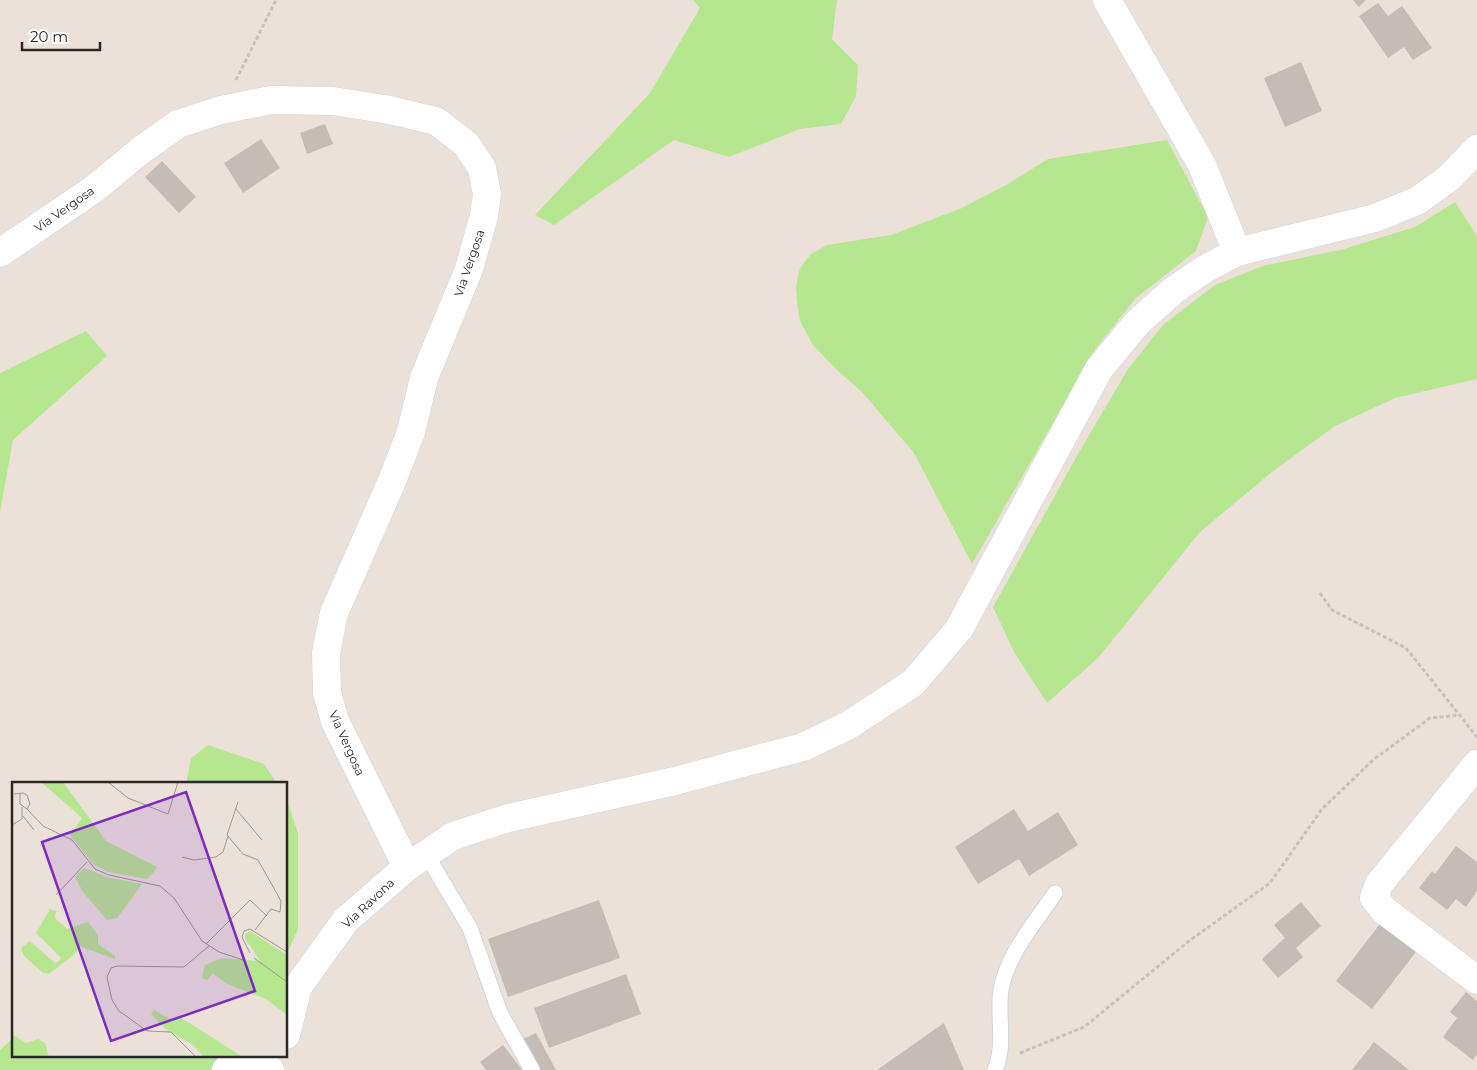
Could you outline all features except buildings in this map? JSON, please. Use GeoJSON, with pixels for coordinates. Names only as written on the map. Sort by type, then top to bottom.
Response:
{"type":"FeatureCollection","features":[{"type":"Feature","properties":{"kind":"street"},"geometry":{"type":"LineString","coordinates":[[1107,0],[1202,165],[1237,252]]}},
{"type":"Feature","properties":{"kind":"street","name":"Via Vergosa"},"geometry":{"type":"LineString","coordinates":[[0,253],[94,189],[140,151],[178,124],[221,110],[271,100],[332,101],[390,110],[436,120],[466,144],[482,168],[486,194],[484,216],[469,269],[424,378],[411,432],[392,481],[334,613],[326,653],[327,693],[335,721],[416,861]]}},
{"type":"Feature","properties":{"kind":"street","name":"Via Ravona"},"geometry":{"type":"LineString","coordinates":[[288,1022],[292,996],[346,920],[416,861],[453,836],[508,818],[675,781],[803,747],[848,725],[913,683],[959,629],[1099,369],[1138,322],[1174,290],[1204,269],[1237,252],[1375,218],[1417,200],[1450,178],[1477,149]]}},
{"type":"Feature","properties":{"kind":"street"},"geometry":{"type":"LineString","coordinates":[[1477,764],[1379,884],[1374,898],[1385,911],[1477,980]]}},
{"type":"Feature","properties":{"kind":"street"},"geometry":{"type":"LineString","coordinates":[[236,1063],[255,1064],[270,1070]]}},
{"type":"Feature","properties":{"kind":"lane"},"geometry":{"type":"LineString","coordinates":[[416,861],[470,928],[500,1013],[532,1070]]}},
{"type":"Feature","properties":{"kind":"lane"},"geometry":{"type":"LineString","coordinates":[[997,1066],[1002,1024],[1001,991],[1008,965],[1055,892]]}},
{"type":"Feature","properties":{"kind":"path"},"geometry":{"type":"LineString","coordinates":[[221,110],[276,0]]}},
{"type":"Feature","properties":{"kind":"path"},"geometry":{"type":"LineString","coordinates":[[1320,593],[1332,610],[1406,648],[1477,736]]}},
{"type":"Feature","properties":{"kind":"path"},"geometry":{"type":"LineString","coordinates":[[997,1066],[1084,1027],[1189,941],[1270,883],[1322,809],[1373,760],[1430,718],[1460,715]]}},
{"type":"Feature","properties":{"kind":"green space"},"geometry":{"type":"Polygon","coordinates":[[[693,0],[837,0],[832,39],[858,65],[856,96],[841,124],[800,129],[729,157],[674,140],[554,225],[535,215],[650,93],[700,8],[693,0]]]}},
{"type":"Feature","properties":{"kind":"green space"},"geometry":{"type":"Polygon","coordinates":[[[1167,140],[1208,217],[1196,251],[1136,298],[1096,348],[972,564],[914,453],[862,392],[813,345],[800,321],[796,286],[800,268],[811,254],[827,245],[891,235],[962,208],[1008,184],[1048,159],[1167,140]]]}},
{"type":"Feature","properties":{"kind":"green space"},"geometry":{"type":"Polygon","coordinates":[[[1455,202],[1477,236],[1477,379],[1395,398],[1335,426],[1272,472],[1200,532],[1098,658],[1047,703],[1014,652],[993,607],[1078,454],[1128,369],[1163,325],[1215,285],[1263,266],[1344,249],[1415,227],[1455,202]]]}},
{"type":"Feature","properties":{"kind":"green space"},"geometry":{"type":"Polygon","coordinates":[[[86,331],[107,356],[13,440],[0,512],[0,373],[86,331]]]}},
{"type":"Feature","properties":{"kind":"green space"},"geometry":{"type":"Polygon","coordinates":[[[208,745],[264,764],[276,782],[186,782],[191,758],[208,745]]]}},
{"type":"Feature","properties":{"kind":"green space"},"geometry":{"type":"Polygon","coordinates":[[[288,803],[298,833],[298,929],[288,952],[288,803]]]}},
{"type":"Feature","properties":{"kind":"green space"},"geometry":{"type":"Polygon","coordinates":[[[12,1039],[12,1058],[241,1058],[235,1070],[0,1070],[0,1050],[12,1039]]]}}]}
